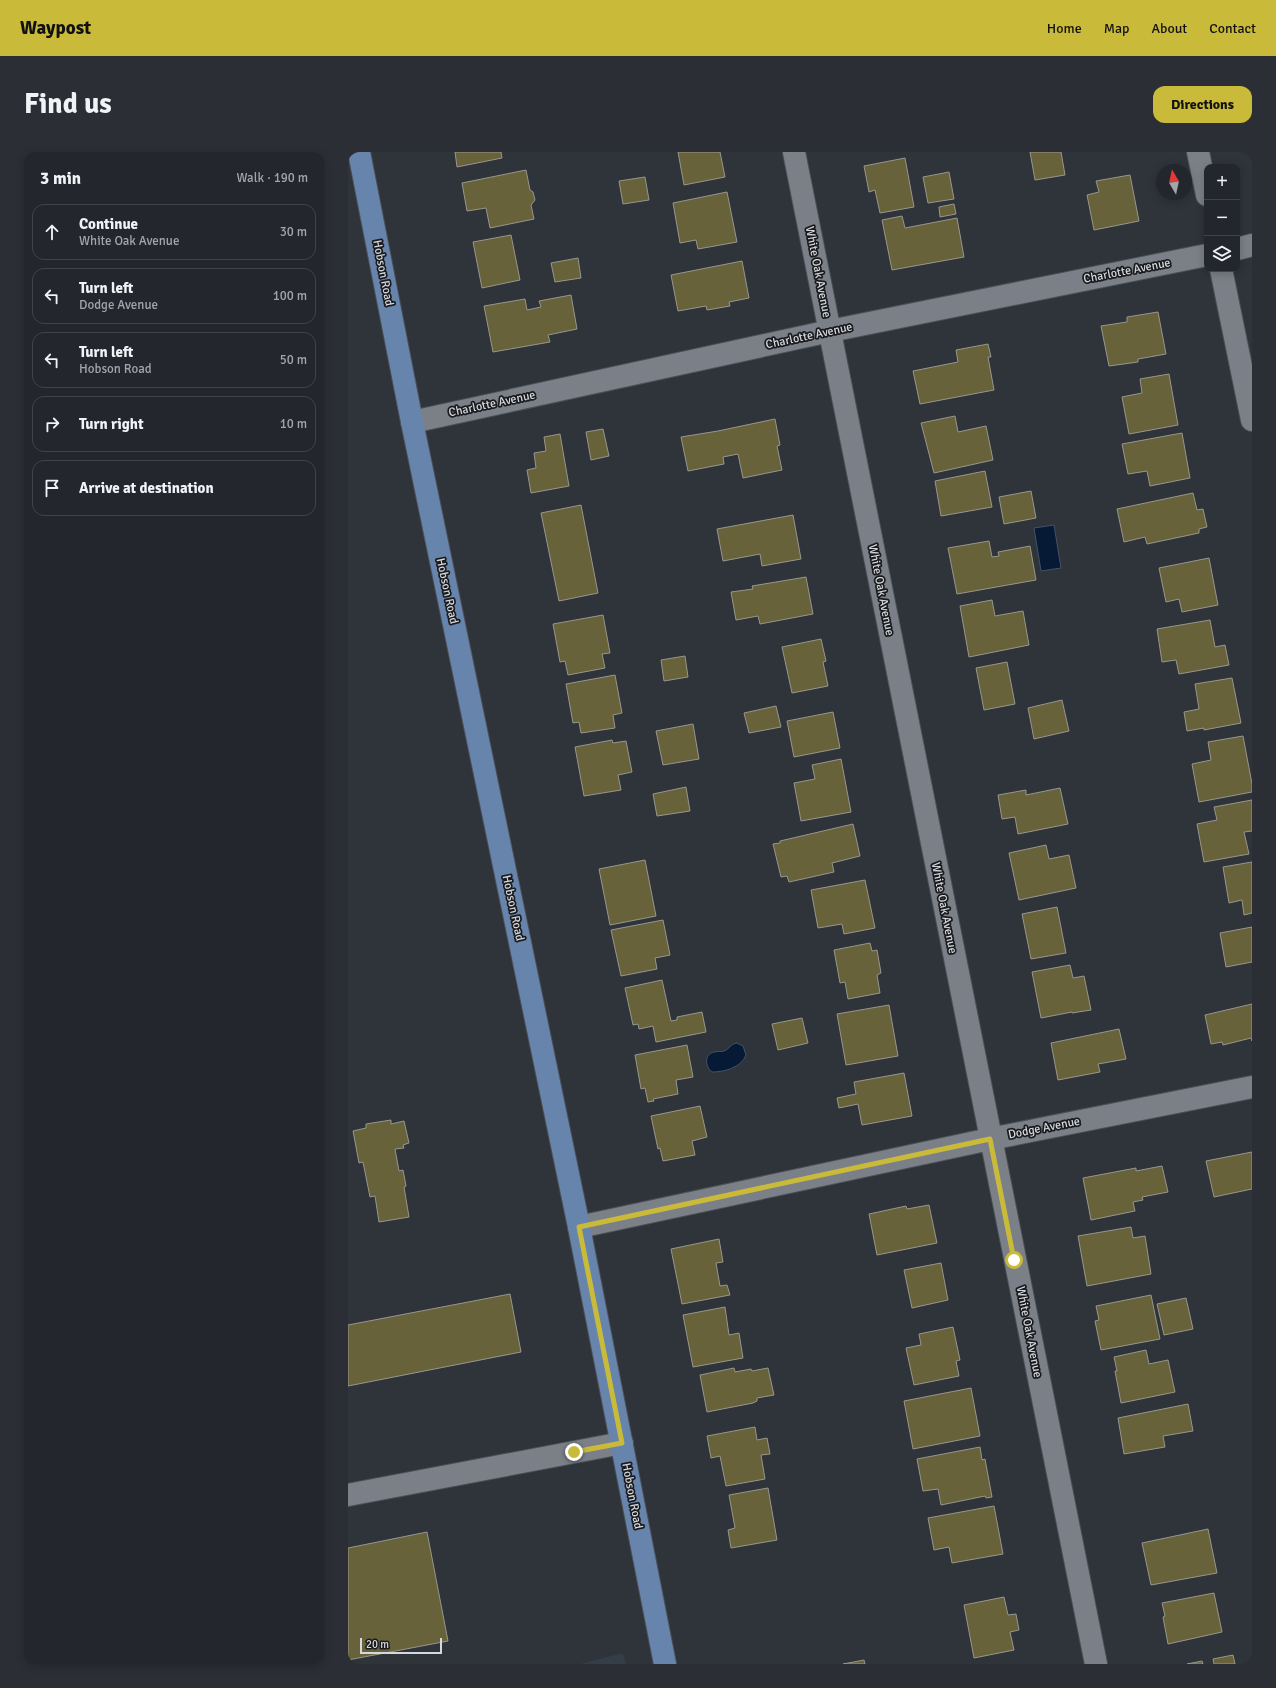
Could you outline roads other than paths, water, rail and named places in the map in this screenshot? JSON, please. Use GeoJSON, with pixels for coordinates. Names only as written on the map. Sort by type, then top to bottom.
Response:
{"type":"FeatureCollection","features":[{"type":"Feature","properties":{"kind":"main road","name":"Hobson Road"},"geometry":{"type":"LineString","coordinates":[[359,152],[412,422],[579,1227],[666,1664]]}},
{"type":"Feature","properties":{"kind":"street","name":"White Oak Avenue"},"geometry":{"type":"LineString","coordinates":[[794,152],[1096,1664]]}},
{"type":"Feature","properties":{"kind":"street"},"geometry":{"type":"LineString","coordinates":[[1198,152],[1204,181]]}},
{"type":"Feature","properties":{"kind":"street"},"geometry":{"type":"LineString","coordinates":[[1240,248],[1252,245]]}},
{"type":"Feature","properties":{"kind":"street","name":"Charlotte Avenue"},"geometry":{"type":"LineString","coordinates":[[412,422],[830,332],[1204,256]]}},
{"type":"Feature","properties":{"kind":"street"},"geometry":{"type":"LineString","coordinates":[[1223,272],[1252,420]]}},
{"type":"Feature","properties":{"kind":"street","name":"Dodge Avenue"},"geometry":{"type":"LineString","coordinates":[[579,1227],[990,1139],[1252,1087]]}},
{"type":"Feature","properties":{"kind":"street"},"geometry":{"type":"LineString","coordinates":[[348,1494],[622,1443]]}},
{"type":"Feature","properties":{"kind":"water"},"geometry":{"type":"Polygon","coordinates":[[[1054,525],[1061,568],[1041,571],[1034,528],[1054,525]]]}},
{"type":"Feature","properties":{"kind":"water"},"geometry":{"type":"Polygon","coordinates":[[[737,1043],[743,1046],[746,1055],[744,1059],[732,1068],[712,1072],[707,1064],[708,1055],[714,1052],[724,1051],[733,1044],[737,1043]]]}}]}
